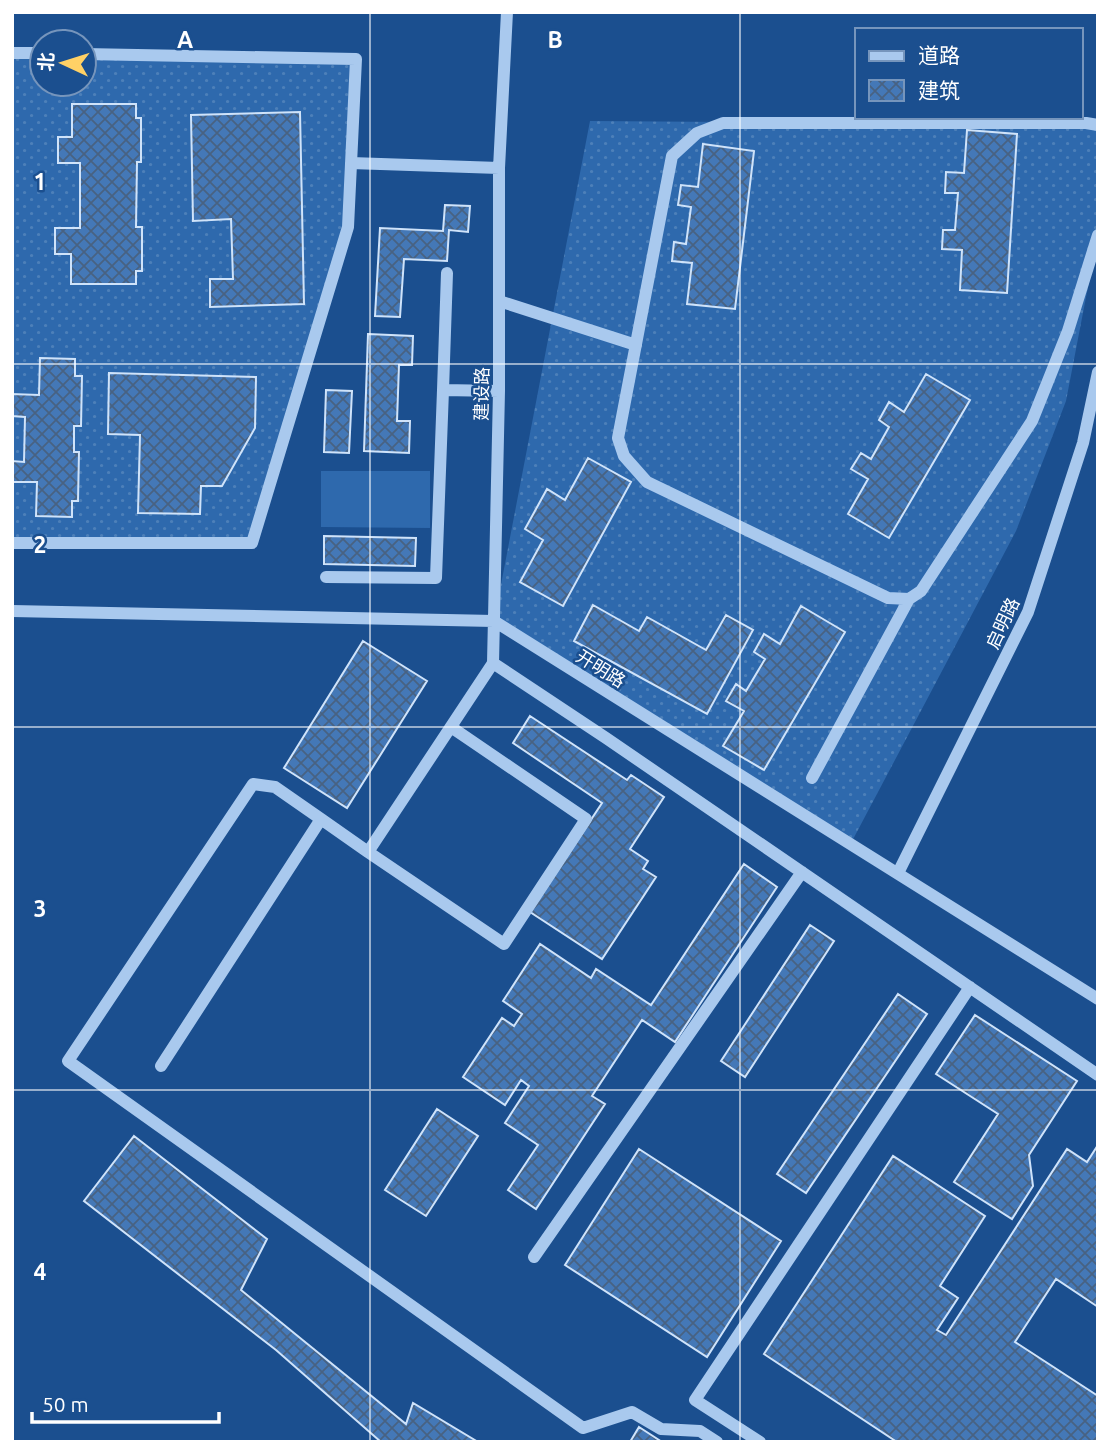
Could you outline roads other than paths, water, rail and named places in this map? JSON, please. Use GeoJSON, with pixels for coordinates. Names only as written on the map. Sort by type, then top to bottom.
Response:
{"type":"FeatureCollection","features":[{"type":"Feature","properties":{"kind":"street","name":"建设路"},"geometry":{"type":"LineString","coordinates":[[493,663],[499,391],[499,168],[508,12]]}},
{"type":"Feature","properties":{"kind":"street"},"geometry":{"type":"LineString","coordinates":[[12,542],[251,543],[348,227],[356,59],[98,54]]}},
{"type":"Feature","properties":{"kind":"street"},"geometry":{"type":"LineString","coordinates":[[909,599],[888,598],[647,482],[624,456],[618,438],[672,156],[697,133],[723,123],[1098,125]]}},
{"type":"Feature","properties":{"kind":"street"},"geometry":{"type":"LineString","coordinates":[[351,163],[499,168]]}},
{"type":"Feature","properties":{"kind":"street"},"geometry":{"type":"LineString","coordinates":[[812,778],[909,599],[921,590],[1032,421],[1069,331],[1098,235]]}},
{"type":"Feature","properties":{"kind":"street"},"geometry":{"type":"LineString","coordinates":[[326,577],[436,578],[447,273]]}},
{"type":"Feature","properties":{"kind":"street"},"geometry":{"type":"LineString","coordinates":[[499,302],[636,345]]}},
{"type":"Feature","properties":{"kind":"street","name":"启明路"},"geometry":{"type":"LineString","coordinates":[[898,873],[1028,612],[1083,443],[1098,372]]}},
{"type":"Feature","properties":{"kind":"street"},"geometry":{"type":"LineString","coordinates":[[443,390],[499,391]]}},
{"type":"Feature","properties":{"kind":"street"},"geometry":{"type":"LineString","coordinates":[[12,611],[494,621]]}},
{"type":"Feature","properties":{"kind":"street","name":"开明路"},"geometry":{"type":"LineString","coordinates":[[494,621],[1098,999]]}},
{"type":"Feature","properties":{"kind":"street"},"geometry":{"type":"LineString","coordinates":[[368,852],[493,663],[1098,1074]]}},
{"type":"Feature","properties":{"kind":"street"},"geometry":{"type":"LineString","coordinates":[[451,727],[586,819],[503,944],[275,787],[253,784],[68,1061],[583,1428],[632,1412],[661,1429],[700,1431],[717,1442]]}},
{"type":"Feature","properties":{"kind":"street"},"geometry":{"type":"LineString","coordinates":[[162,1066],[321,819]]}},
{"type":"Feature","properties":{"kind":"street"},"geometry":{"type":"LineString","coordinates":[[534,1257],[802,872]]}},
{"type":"Feature","properties":{"kind":"street"},"geometry":{"type":"LineString","coordinates":[[760,1442],[695,1400],[970,987]]}}]}
